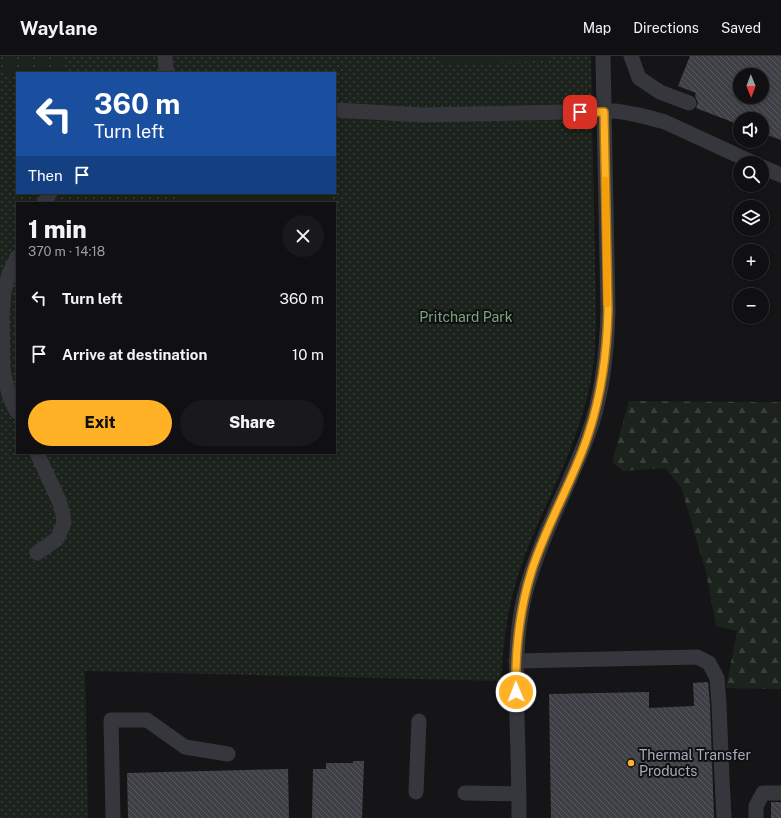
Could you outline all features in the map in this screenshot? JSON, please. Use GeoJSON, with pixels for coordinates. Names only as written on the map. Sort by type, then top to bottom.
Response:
{"type":"FeatureCollection","features":[{"type":"Feature","properties":{"kind":"street"},"geometry":{"type":"LineString","coordinates":[[165,56],[168,72]]}},
{"type":"Feature","properties":{"kind":"street"},"geometry":{"type":"LineString","coordinates":[[519,818],[516,661],[519,625],[524,598],[541,546],[589,433],[598,402],[604,370],[608,310],[603,56]]}},
{"type":"Feature","properties":{"kind":"street"},"geometry":{"type":"LineString","coordinates":[[631,56],[639,78],[660,92],[690,99]]}},
{"type":"Feature","properties":{"kind":"street"},"geometry":{"type":"LineString","coordinates":[[336,110],[423,115],[626,112],[665,122],[739,156]]}},
{"type":"Feature","properties":{"kind":"street"},"geometry":{"type":"LineString","coordinates":[[769,170],[781,175]]}},
{"type":"Feature","properties":{"kind":"street"},"geometry":{"type":"LineString","coordinates":[[16,259],[9,274],[4,292],[2,316],[3,371],[10,398],[16,410]]}},
{"type":"Feature","properties":{"kind":"street"},"geometry":{"type":"LineString","coordinates":[[37,454],[60,503],[64,523],[57,539],[37,553]]}},
{"type":"Feature","properties":{"kind":"street"},"geometry":{"type":"LineString","coordinates":[[516,661],[697,657],[708,663],[717,678],[720,704],[724,818]]}},
{"type":"Feature","properties":{"kind":"street"},"geometry":{"type":"LineString","coordinates":[[113,818],[111,720],[147,720],[185,747],[228,754]]}},
{"type":"Feature","properties":{"kind":"street"},"geometry":{"type":"LineString","coordinates":[[416,792],[420,721]]}},
{"type":"Feature","properties":{"kind":"street"},"geometry":{"type":"LineString","coordinates":[[465,793],[519,794]]}},
{"type":"Feature","properties":{"kind":"street"},"geometry":{"type":"LineString","coordinates":[[756,818],[756,806],[763,793],[781,793]]}},
{"type":"Feature","properties":{"kind":"green space","name":"Pritchard Park"},"geometry":{"type":"Polygon","coordinates":[[[0,56],[591,56],[596,323],[593,371],[582,417],[574,439],[563,468],[523,559],[517,578],[508,618],[501,681],[85,671],[88,818],[0,818],[0,56]]]}},
{"type":"Feature","properties":{"kind":"green space"},"geometry":{"type":"Polygon","coordinates":[[[5,56],[15,56],[15,75],[5,74],[5,56]]]}},
{"type":"Feature","properties":{"kind":"green space"},"geometry":{"type":"Polygon","coordinates":[[[21,56],[31,56],[31,72],[21,72],[21,56]]]}},
{"type":"Feature","properties":{"kind":"green space"},"geometry":{"type":"Polygon","coordinates":[[[37,56],[47,56],[47,72],[37,72],[37,56]]]}},
{"type":"Feature","properties":{"kind":"green space"},"geometry":{"type":"Polygon","coordinates":[[[53,56],[63,56],[63,72],[53,72],[53,56]]]}},
{"type":"Feature","properties":{"kind":"green space"},"geometry":{"type":"Polygon","coordinates":[[[439,56],[549,56],[549,61],[439,64],[439,56]]]}},
{"type":"Feature","properties":{"kind":"green space"},"geometry":{"type":"Polygon","coordinates":[[[174,194],[332,194],[332,202],[176,202],[174,194]]]}},
{"type":"Feature","properties":{"kind":"green space"},"geometry":{"type":"Polygon","coordinates":[[[629,401],[781,402],[781,689],[726,688],[737,631],[716,626],[706,572],[681,487],[665,468],[623,471],[612,462],[629,401]]]}},
{"type":"Feature","properties":{"kind":"building"},"geometry":{"type":"Polygon","coordinates":[[[690,56],[781,56],[781,140],[769,136],[769,112],[733,112],[733,122],[696,108],[698,102],[695,96],[696,93],[678,86],[690,56]]]}},
{"type":"Feature","properties":{"kind":"building","name":"Thermal Transfer Products"},"geometry":{"type":"Polygon","coordinates":[[[708,682],[714,818],[551,818],[549,694],[649,692],[649,708],[694,706],[693,683],[708,682]]]}},
{"type":"Feature","properties":{"kind":"building"},"geometry":{"type":"Polygon","coordinates":[[[353,761],[364,761],[362,818],[312,818],[313,769],[326,769],[326,763],[353,763],[353,761]]]}},
{"type":"Feature","properties":{"kind":"building"},"geometry":{"type":"Polygon","coordinates":[[[288,769],[289,818],[128,818],[127,773],[288,769]]]}},
{"type":"Feature","properties":{"kind":"building"},"geometry":{"type":"Polygon","coordinates":[[[771,802],[781,802],[781,818],[771,818],[771,802]]]}},
{"type":"Feature","properties":{"kind":"slow traffic"},"geometry":{"type":"LineString","coordinates":[[605,180],[607,304]]}},
{"type":"Feature","properties":{"kind":"place","name":"Thermal Transfer Products"},"geometry":{"type":"Point","coordinates":[631,763]}},
{"type":"Feature","properties":{"kind":"route"},"geometry":{"type":"LineString","coordinates":[[516,692],[516,653],[524,598],[541,546],[589,433],[598,402],[604,370],[608,310],[604,112],[580,112]]}}]}
